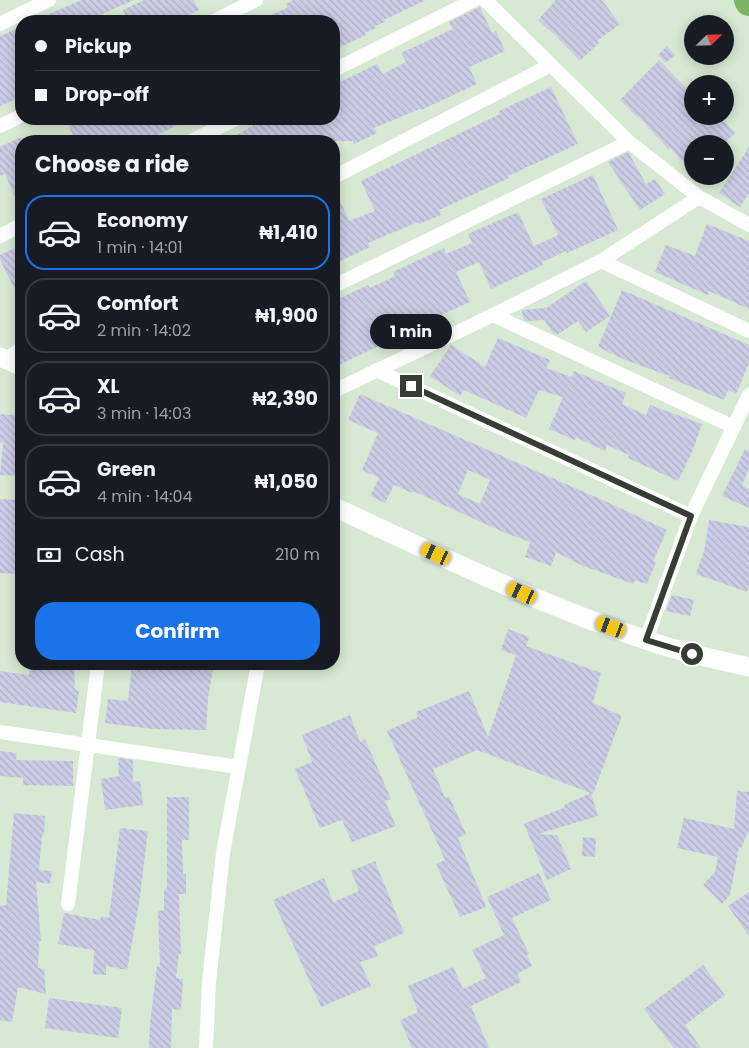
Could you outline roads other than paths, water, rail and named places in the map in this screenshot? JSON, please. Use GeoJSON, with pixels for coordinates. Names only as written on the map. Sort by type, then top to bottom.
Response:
{"type":"FeatureCollection","features":[{"type":"Feature","properties":{"kind":"street"},"geometry":{"type":"LineString","coordinates":[[18,15],[49,0]]}},
{"type":"Feature","properties":{"kind":"street"},"geometry":{"type":"LineString","coordinates":[[226,15],[256,0]]}},
{"type":"Feature","properties":{"kind":"street"},"geometry":{"type":"LineString","coordinates":[[340,67],[474,0]]}},
{"type":"Feature","properties":{"kind":"street"},"geometry":{"type":"LineString","coordinates":[[485,0],[629,142],[699,197],[749,225]]}},
{"type":"Feature","properties":{"kind":"street"},"geometry":{"type":"LineString","coordinates":[[0,24],[15,17]]}},
{"type":"Feature","properties":{"kind":"street"},"geometry":{"type":"LineString","coordinates":[[340,174],[551,65]]}},
{"type":"Feature","properties":{"kind":"street"},"geometry":{"type":"LineString","coordinates":[[0,126],[15,119]]}},
{"type":"Feature","properties":{"kind":"street"},"geometry":{"type":"LineString","coordinates":[[203,135],[223,125]]}},
{"type":"Feature","properties":{"kind":"street"},"geometry":{"type":"LineString","coordinates":[[340,283],[629,142]]}},
{"type":"Feature","properties":{"kind":"street"},"geometry":{"type":"LineString","coordinates":[[340,388],[601,261],[699,197]]}},
{"type":"Feature","properties":{"kind":"street"},"geometry":{"type":"LineString","coordinates":[[0,236],[15,229]]}},
{"type":"Feature","properties":{"kind":"street"},"geometry":{"type":"LineString","coordinates":[[601,261],[749,331]]}},
{"type":"Feature","properties":{"kind":"street"},"geometry":{"type":"LineString","coordinates":[[493,315],[734,426]]}},
{"type":"Feature","properties":{"kind":"street"},"geometry":{"type":"LineString","coordinates":[[376,370],[691,516]]}},
{"type":"Feature","properties":{"kind":"street"},"geometry":{"type":"LineString","coordinates":[[646,640],[691,516],[749,395]]}},
{"type":"Feature","properties":{"kind":"street"},"geometry":{"type":"LineString","coordinates":[[340,510],[522,593],[646,640],[708,658],[749,667]]}},
{"type":"Feature","properties":{"kind":"street"},"geometry":{"type":"LineString","coordinates":[[68,904],[97,670]]}},
{"type":"Feature","properties":{"kind":"street"},"geometry":{"type":"LineString","coordinates":[[206,1048],[209,982],[223,853],[257,670]]}},
{"type":"Feature","properties":{"kind":"street"},"geometry":{"type":"LineString","coordinates":[[0,732],[238,768]]}}]}
